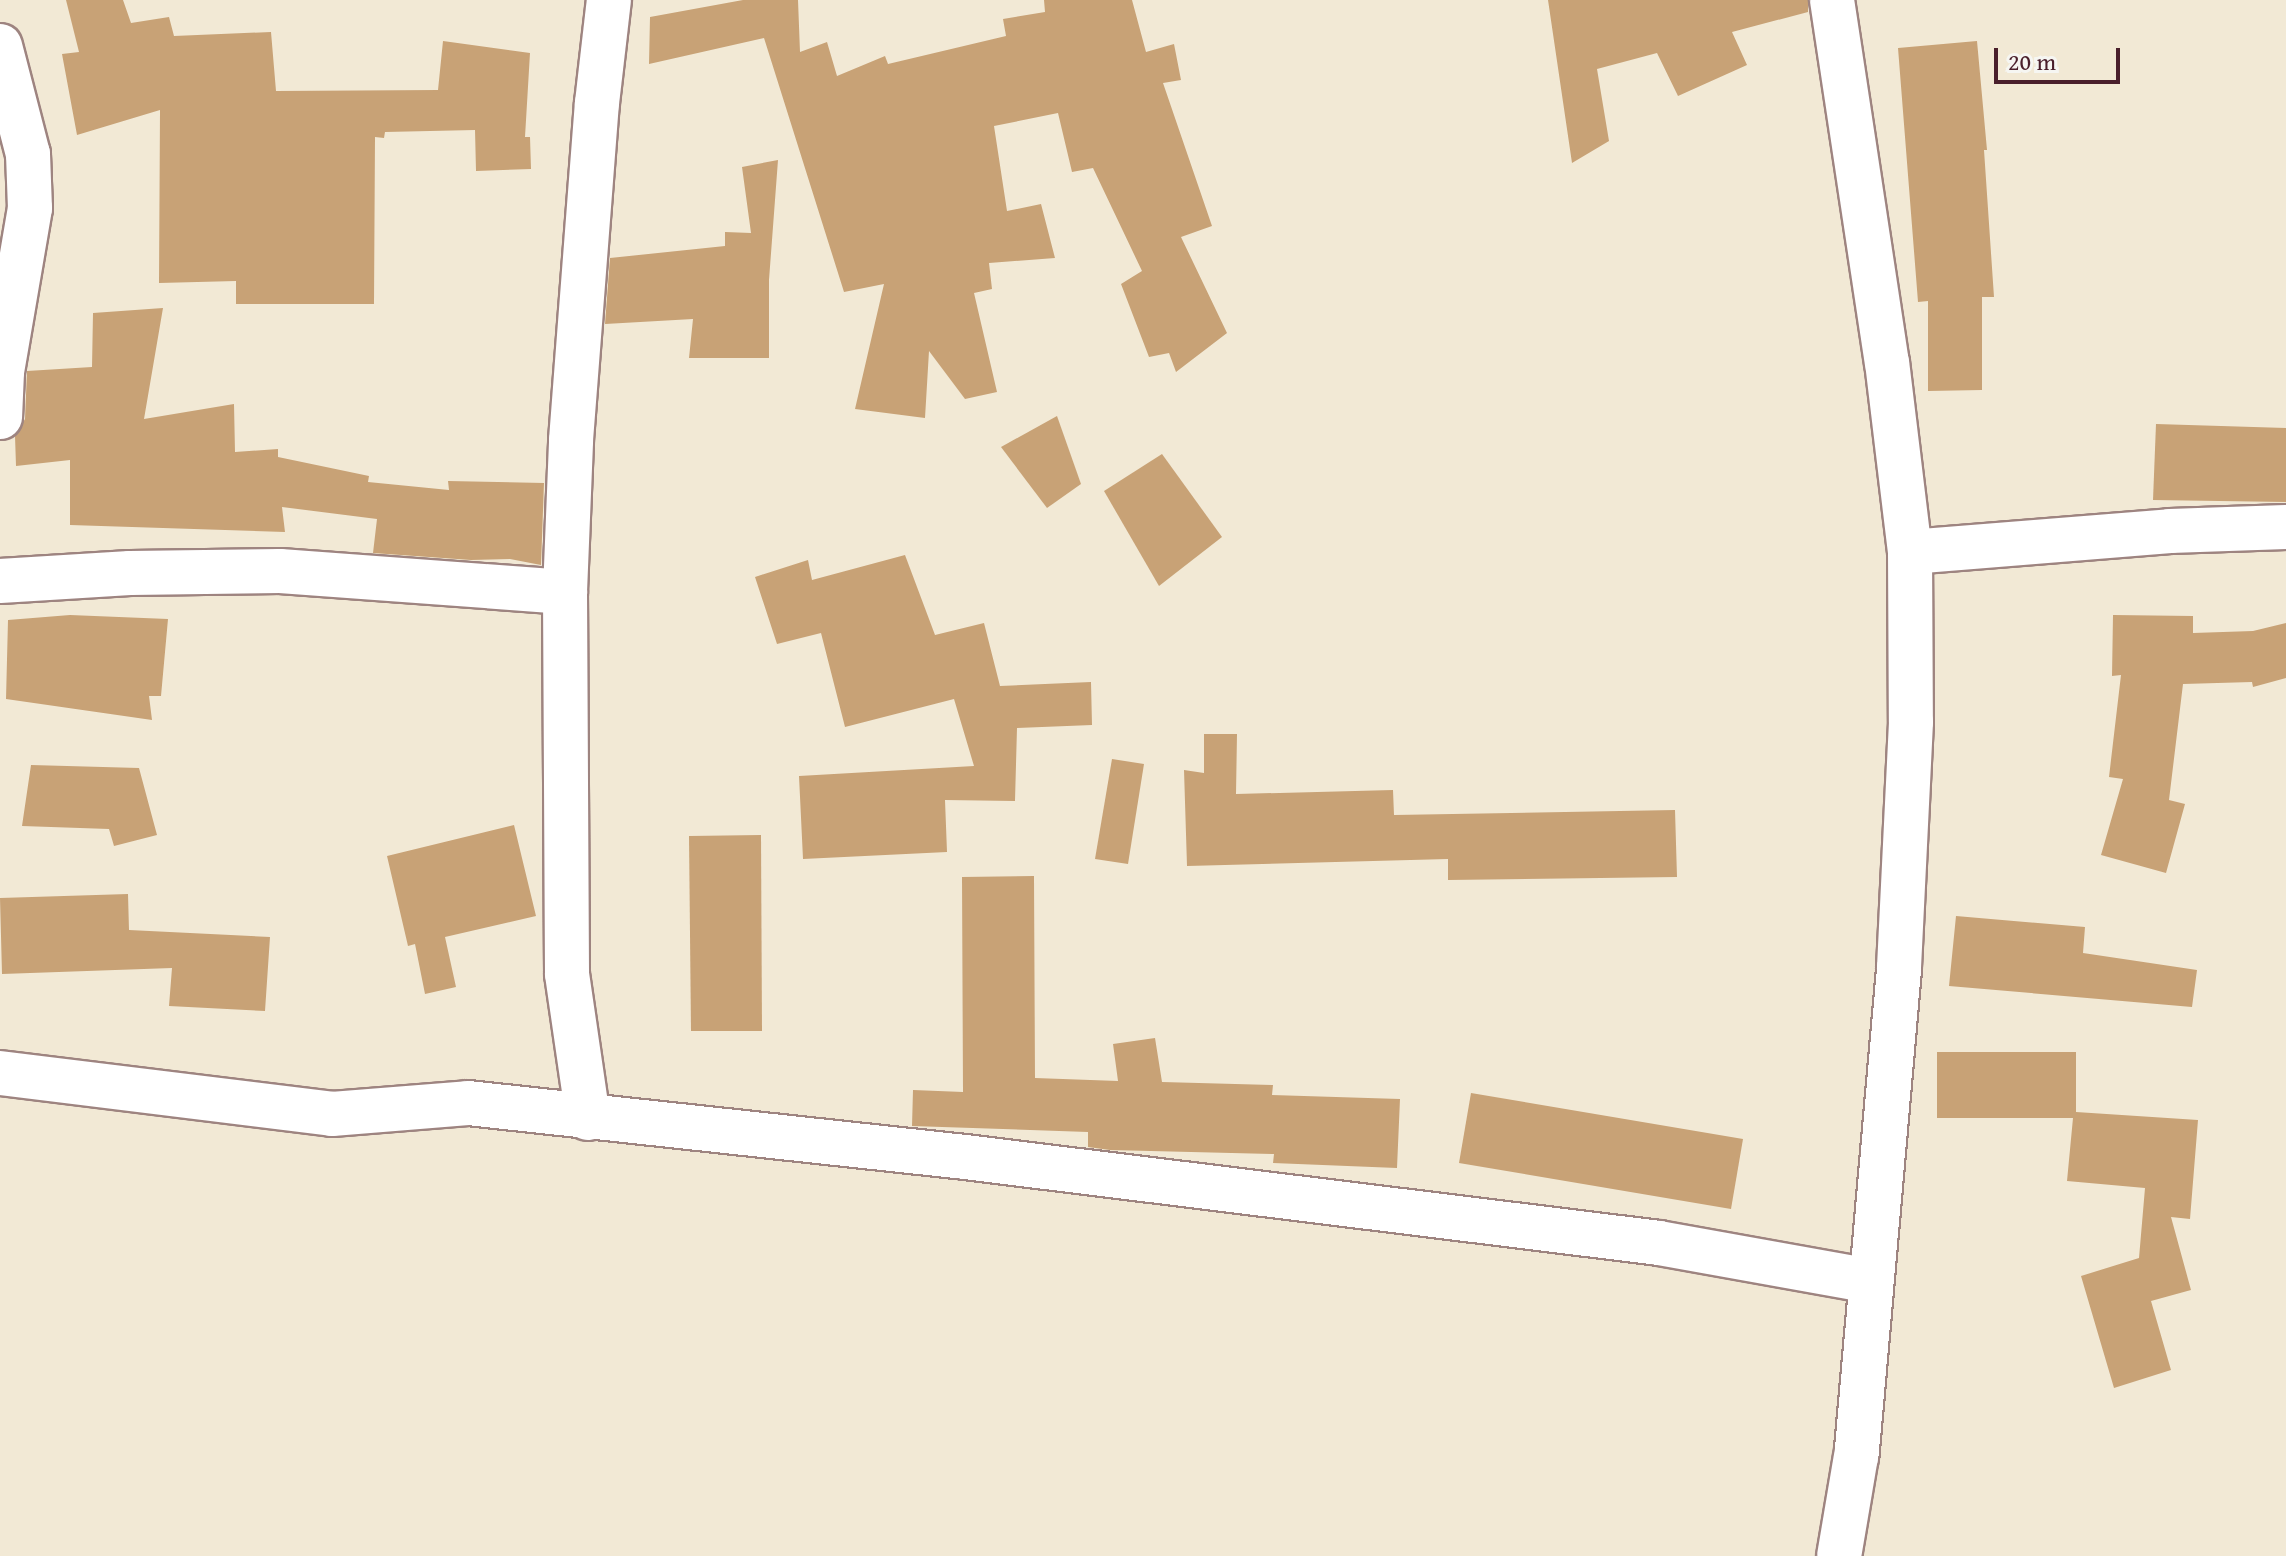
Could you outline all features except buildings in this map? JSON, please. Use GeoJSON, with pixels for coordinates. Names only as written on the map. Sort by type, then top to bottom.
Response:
{"type":"FeatureCollection","features":[{"type":"Feature","properties":{"kind":"street"},"geometry":{"type":"LineString","coordinates":[[588,1118],[567,974],[565,592],[571,440],[597,103],[609,0]]}},
{"type":"Feature","properties":{"kind":"street"},"geometry":{"type":"LineString","coordinates":[[1832,0],[1887,362],[1910,552],[1911,722],[1899,969],[1856,1456],[1839,1556]]}},
{"type":"Feature","properties":{"kind":"street"},"geometry":{"type":"LineString","coordinates":[[0,46],[28,154],[30,208],[2,372],[0,417]]}},
{"type":"Feature","properties":{"kind":"street"},"geometry":{"type":"LineString","coordinates":[[1910,552],[2170,531],[2286,527]]}},
{"type":"Feature","properties":{"kind":"street"},"geometry":{"type":"LineString","coordinates":[[0,581],[130,573],[280,571],[565,592]]}},
{"type":"Feature","properties":{"kind":"street"},"geometry":{"type":"LineString","coordinates":[[0,1073],[332,1114],[468,1103],[957,1156],[1628,1239],[1871,1281]]}}]}
